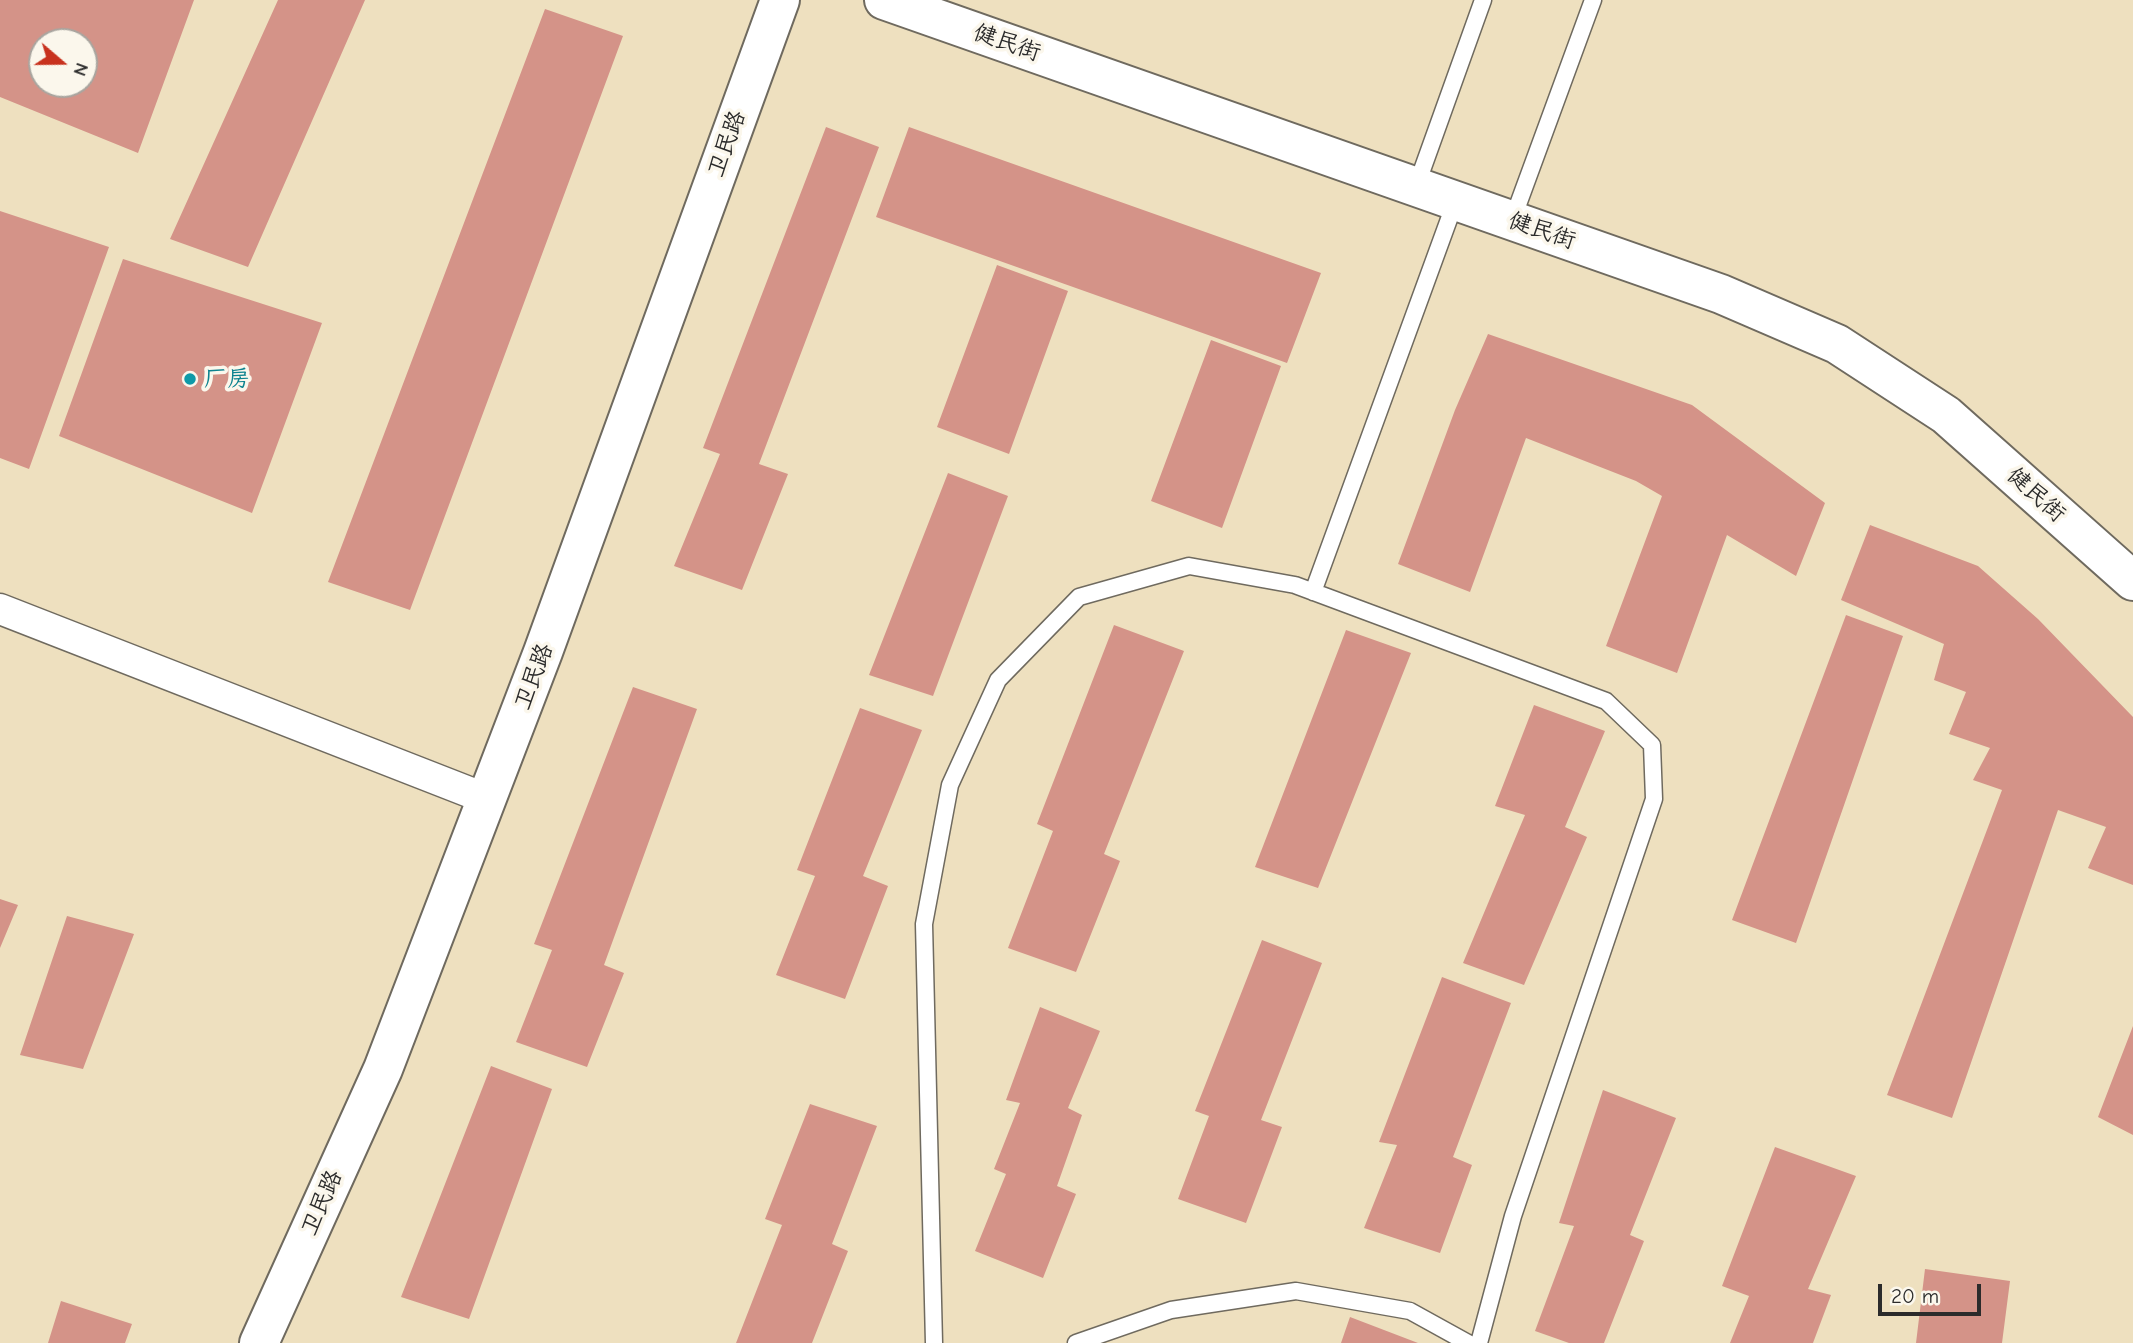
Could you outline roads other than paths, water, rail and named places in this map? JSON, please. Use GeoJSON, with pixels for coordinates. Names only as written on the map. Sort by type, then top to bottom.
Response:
{"type":"FeatureCollection","features":[{"type":"Feature","properties":{"kind":"street","name":"卫民路"},"geometry":{"type":"LineString","coordinates":[[259,1343],[383,1069],[544,652],[780,0]]}},
{"type":"Feature","properties":{"kind":"street","name":"健民街"},"geometry":{"type":"LineString","coordinates":[[884,0],[1721,294],[1837,344],[1946,415],[2133,581]]}},
{"type":"Feature","properties":{"kind":"street"},"geometry":{"type":"LineString","coordinates":[[0,608],[487,799]]}},
{"type":"Feature","properties":{"kind":"lane"},"geometry":{"type":"LineString","coordinates":[[1416,187],[1483,0]]}},
{"type":"Feature","properties":{"kind":"lane"},"geometry":{"type":"LineString","coordinates":[[1513,220],[1593,0]]}},
{"type":"Feature","properties":{"kind":"lane"},"geometry":{"type":"LineString","coordinates":[[1314,592],[1456,200]]}},
{"type":"Feature","properties":{"kind":"lane"},"geometry":{"type":"LineString","coordinates":[[934,1343],[924,924],[950,785],[998,680],[1079,597],[1189,566],[1295,585],[1606,701],[1652,745],[1654,799],[1513,1216],[1479,1343]]}},
{"type":"Feature","properties":{"kind":"lane"},"geometry":{"type":"LineString","coordinates":[[1076,1343],[1171,1310],[1296,1291],[1410,1311],[1468,1343]]}},
{"type":"Feature","properties":{"kind":"place","name":"厂房"},"geometry":{"type":"Point","coordinates":[190,379]}}]}
